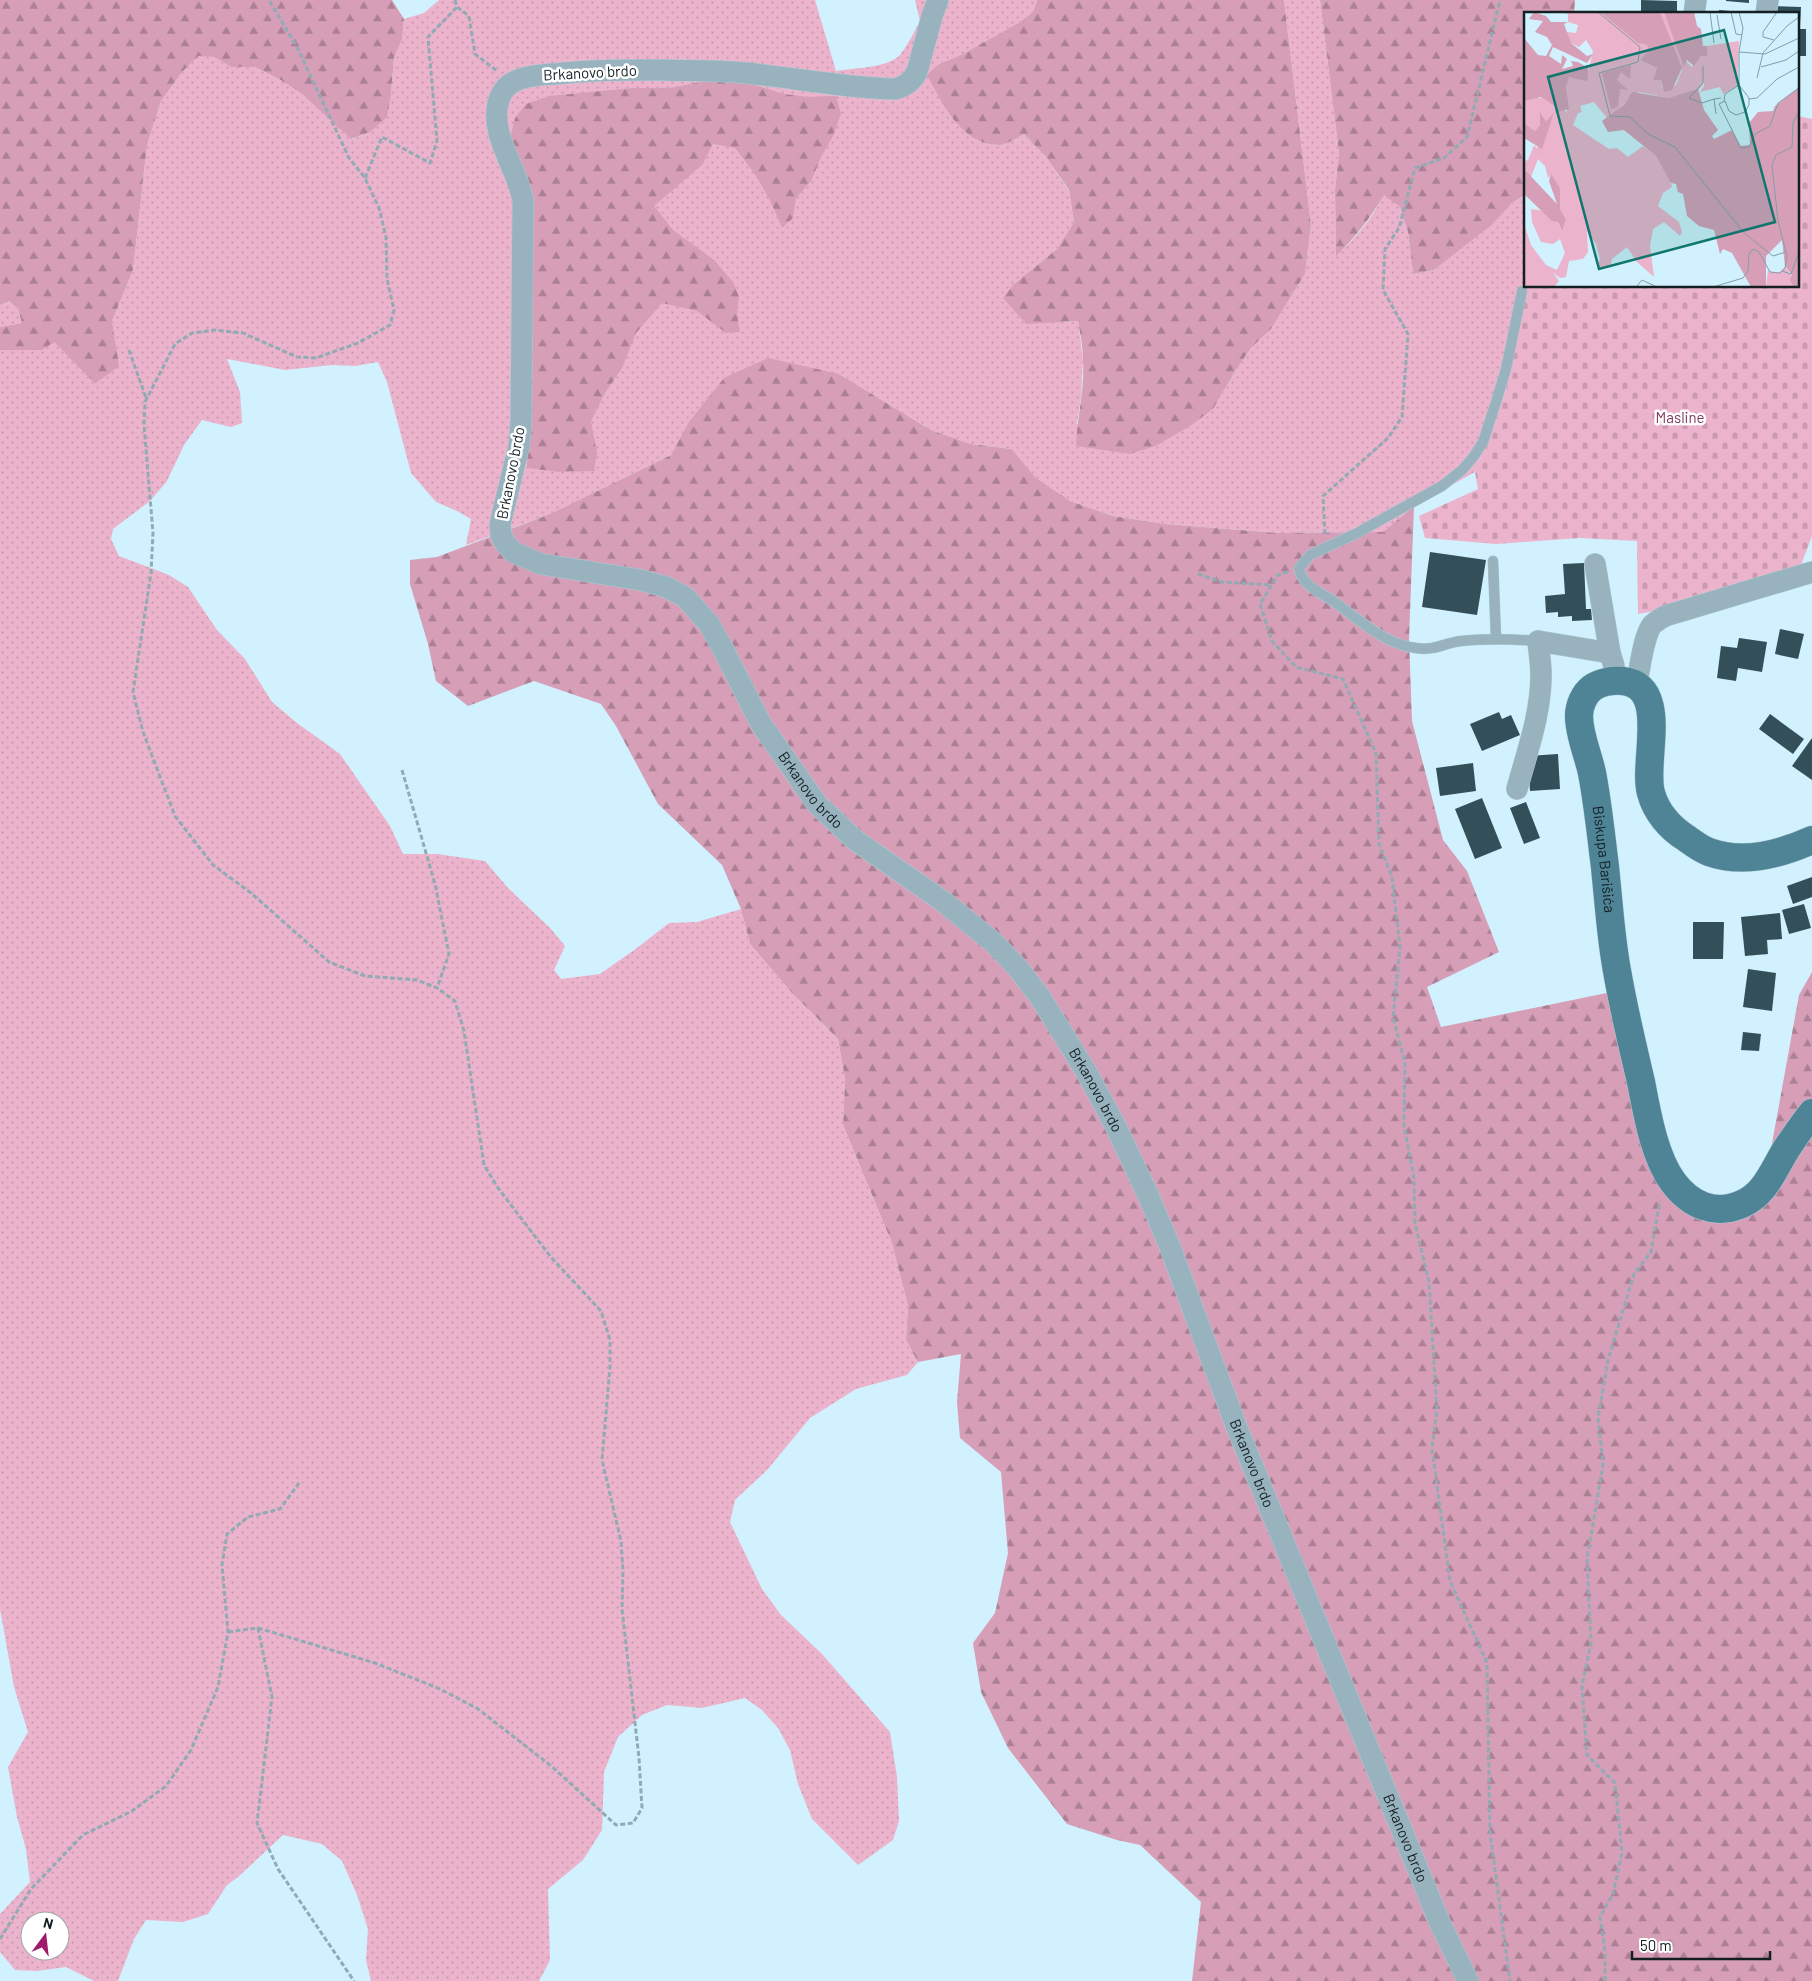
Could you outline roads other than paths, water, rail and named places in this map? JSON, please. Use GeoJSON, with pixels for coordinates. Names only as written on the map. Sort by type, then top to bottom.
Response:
{"type":"FeatureCollection","features":[{"type":"Feature","properties":{"kind":"main road","name":"Biskupa Barišića"},"geometry":{"type":"LineString","coordinates":[[1627,683],[1605,682],[1592,688],[1584,697],[1579,716],[1592,772],[1614,953],[1629,1029],[1651,1129],[1671,1180],[1693,1203],[1706,1208],[1720,1210],[1743,1204],[1755,1197],[1764,1188],[1787,1148],[1812,1113]]}},
{"type":"Feature","properties":{"kind":"main road"},"geometry":{"type":"LineString","coordinates":[[1627,683],[1644,693],[1651,713],[1649,781],[1651,794],[1657,808],[1668,824],[1681,835],[1709,852],[1727,856],[1746,858],[1775,853],[1812,840]]}},
{"type":"Feature","properties":{"kind":"street","name":"Brkanovo brdo"},"geometry":{"type":"LineString","coordinates":[[938,0],[917,72],[912,80],[904,86],[895,89],[716,71],[594,70],[534,76],[509,85],[503,92],[498,103],[498,130],[520,186],[523,201],[521,423],[519,446],[500,524],[501,535],[513,552],[540,564],[641,580],[666,587],[685,597],[709,624],[761,724],[817,804],[855,840],[944,902],[993,942],[1017,967],[1040,997],[1103,1104],[1148,1195],[1170,1247],[1235,1423],[1271,1512],[1440,1921],[1468,1981]]}},
{"type":"Feature","properties":{"kind":"street"},"geometry":{"type":"LineString","coordinates":[[1595,564],[1610,653],[1627,683]]}},
{"type":"Feature","properties":{"kind":"street"},"geometry":{"type":"LineString","coordinates":[[1627,683],[1651,626],[1657,620],[1812,572]]}},
{"type":"Feature","properties":{"kind":"street"},"geometry":{"type":"LineString","coordinates":[[1518,789],[1536,719],[1541,675],[1538,641],[1610,653]]}},
{"type":"Feature","properties":{"kind":"lane"},"geometry":{"type":"LineString","coordinates":[[1522,292],[1506,369],[1483,442],[1474,456],[1462,470],[1442,486],[1357,533],[1310,554],[1299,568],[1300,576],[1305,583],[1335,602],[1371,630],[1394,642],[1415,648],[1435,649],[1458,641],[1496,639],[1538,641]]}},
{"type":"Feature","properties":{"kind":"lane"},"geometry":{"type":"LineString","coordinates":[[1494,561],[1496,639]]}},
{"type":"Feature","properties":{"kind":"park label","name":"Masline"},"geometry":{"type":"Point","coordinates":[1680,418]}}]}
